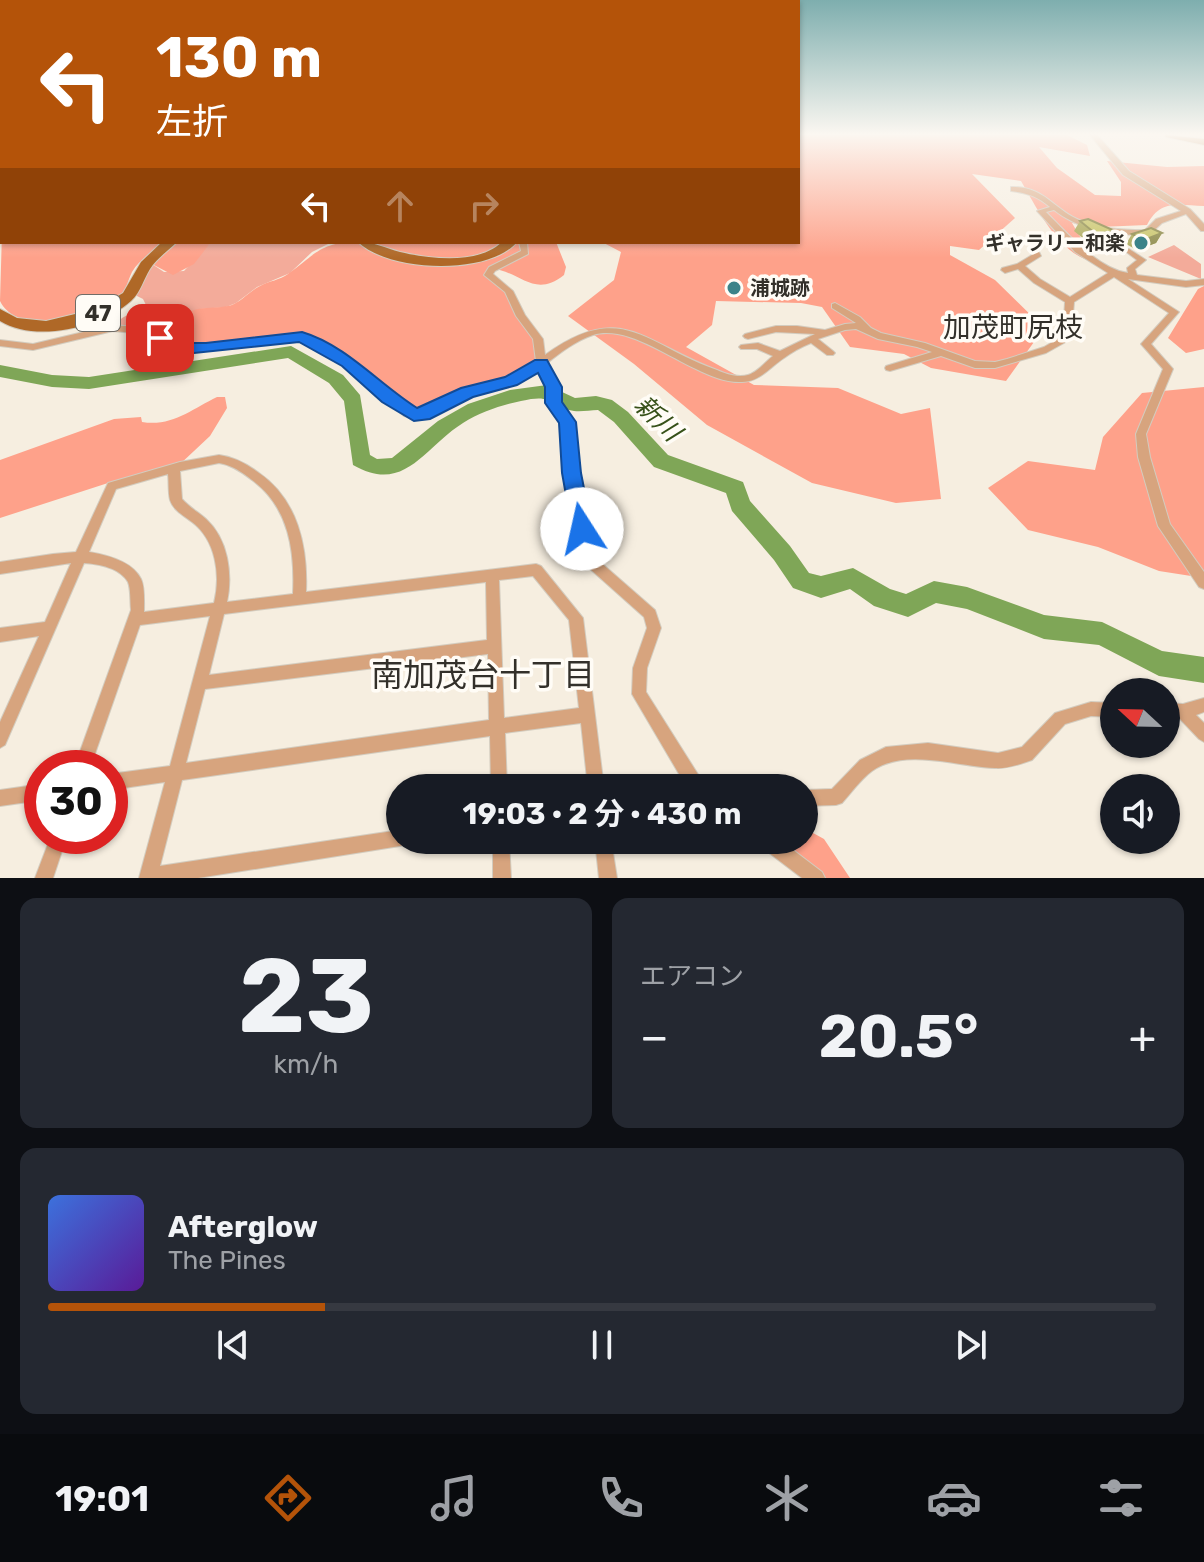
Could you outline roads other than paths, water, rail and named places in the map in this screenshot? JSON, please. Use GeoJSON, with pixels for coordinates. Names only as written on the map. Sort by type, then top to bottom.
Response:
{"type":"FeatureCollection","features":[{"type":"Feature","properties":{"kind":"main road","name":"47"},"geometry":{"type":"LineString","coordinates":[[0,314],[18,324],[33,326],[57,325],[97,314],[128,295],[151,259],[168,244]]}},
{"type":"Feature","properties":{"kind":"main road"},"geometry":{"type":"LineString","coordinates":[[368,244],[378,250],[405,256],[468,262],[501,252],[508,244]]}},
{"type":"Feature","properties":{"kind":"street"},"geometry":{"type":"LineString","coordinates":[[1131,176],[1187,211],[1204,229]]}},
{"type":"Feature","properties":{"kind":"street"},"geometry":{"type":"LineString","coordinates":[[1014,189],[1034,190],[1054,208],[1101,231],[1147,232],[1159,221],[1187,211]]}},
{"type":"Feature","properties":{"kind":"street"},"geometry":{"type":"LineString","coordinates":[[1054,208],[1041,211],[1078,250],[1174,312],[1146,344],[1168,369],[1141,434],[1164,526],[1204,583]]}},
{"type":"Feature","properties":{"kind":"street"},"geometry":{"type":"LineString","coordinates":[[523,244],[525,252],[492,269],[488,275],[509,291],[521,316],[538,339],[541,364],[553,387],[553,403],[568,422],[579,515],[594,564],[650,614],[654,628],[640,668],[639,694],[682,774]]}},
{"type":"Feature","properties":{"kind":"street"},"geometry":{"type":"LineString","coordinates":[[1005,270],[1037,256],[1033,248]]}},
{"type":"Feature","properties":{"kind":"street"},"geometry":{"type":"LineString","coordinates":[[1129,251],[1142,260],[1131,268],[1133,277]]}},
{"type":"Feature","properties":{"kind":"street"},"geometry":{"type":"LineString","coordinates":[[1020,266],[1037,281],[1070,301]]}},
{"type":"Feature","properties":{"kind":"street"},"geometry":{"type":"LineString","coordinates":[[1070,301],[1113,274],[1186,284],[1204,282]]}},
{"type":"Feature","properties":{"kind":"street"},"geometry":{"type":"LineString","coordinates":[[0,343],[33,347],[113,328],[136,330],[194,348],[302,337],[348,362],[388,398],[414,415],[424,414],[467,393],[511,381],[583,334],[604,330],[626,332],[660,350],[738,379],[762,373],[780,355],[826,333],[851,326],[992,368],[1042,352],[1068,337],[1070,301]]}},
{"type":"Feature","properties":{"kind":"street"},"geometry":{"type":"LineString","coordinates":[[835,306],[874,334]]}},
{"type":"Feature","properties":{"kind":"street"},"geometry":{"type":"LineString","coordinates":[[780,355],[746,342],[760,331],[782,329],[826,333]]}},
{"type":"Feature","properties":{"kind":"street"},"geometry":{"type":"LineString","coordinates":[[865,345],[874,334]]}},
{"type":"Feature","properties":{"kind":"street"},"geometry":{"type":"LineString","coordinates":[[813,340],[830,353]]}},
{"type":"Feature","properties":{"kind":"street"},"geometry":{"type":"LineString","coordinates":[[890,368],[940,353]]}},
{"type":"Feature","properties":{"kind":"street"},"geometry":{"type":"LineString","coordinates":[[0,740],[7,708],[49,628],[112,486],[222,459],[250,472],[270,488],[285,508],[296,534],[301,564],[299,598]]}},
{"type":"Feature","properties":{"kind":"street"},"geometry":{"type":"LineString","coordinates":[[174,471],[174,495],[179,505],[208,529],[220,549],[223,575],[219,608],[148,878],[386,840]]}},
{"type":"Feature","properties":{"kind":"street"},"geometry":{"type":"LineString","coordinates":[[0,568],[80,559],[114,563],[130,574],[138,590],[135,619],[88,750]]}},
{"type":"Feature","properties":{"kind":"street"},"geometry":{"type":"LineString","coordinates":[[135,619],[536,570],[576,618],[594,774]]}},
{"type":"Feature","properties":{"kind":"street"},"geometry":{"type":"LineString","coordinates":[[492,574],[499,774]]}},
{"type":"Feature","properties":{"kind":"street"},"geometry":{"type":"LineString","coordinates":[[0,635],[49,628]]}},
{"type":"Feature","properties":{"kind":"street"},"geometry":{"type":"LineString","coordinates":[[199,683],[495,646]]}},
{"type":"Feature","properties":{"kind":"street"},"geometry":{"type":"LineString","coordinates":[[1180,712],[1204,705]]}},
{"type":"Feature","properties":{"kind":"street"},"geometry":{"type":"LineString","coordinates":[[818,798],[836,797],[866,766],[886,755],[928,751],[998,761],[1026,754],[1060,718],[1100,709]]}},
{"type":"Feature","properties":{"kind":"street"},"geometry":{"type":"LineString","coordinates":[[1183,712],[1204,734]]}},
{"type":"Feature","properties":{"kind":"street"},"geometry":{"type":"LineString","coordinates":[[128,780],[588,714]]}},
{"type":"Feature","properties":{"kind":"street"},"geometry":{"type":"LineString","coordinates":[[0,798],[24,795]]}},
{"type":"Feature","properties":{"kind":"street"},"geometry":{"type":"LineString","coordinates":[[44,878],[53,854]]}},
{"type":"Feature","properties":{"kind":"street"},"geometry":{"type":"LineString","coordinates":[[501,854],[502,878]]}},
{"type":"Feature","properties":{"kind":"street"},"geometry":{"type":"LineString","coordinates":[[605,854],[608,878]]}},
{"type":"Feature","properties":{"kind":"street"},"geometry":{"type":"LineString","coordinates":[[784,854],[816,878]]}},
{"type":"Feature","properties":{"kind":"waterway","name":"新川"},"geometry":{"type":"LineString","coordinates":[[0,371],[52,381],[89,383],[291,352],[336,379],[353,400],[360,459],[373,467],[386,468],[411,456],[456,418],[498,400],[547,391],[574,404],[601,403],[621,417],[661,461],[735,488],[740,505],[782,553],[801,581],[821,587],[853,578],[883,598],[908,606],[934,592],[967,598],[1044,627],[1102,634],[1159,663],[1204,670]]}},
{"type":"Feature","properties":{"kind":"place","name":"ギャラリー和楽"},"geometry":{"type":"Point","coordinates":[1141,243]}},
{"type":"Feature","properties":{"kind":"place","name":"浦城跡"},"geometry":{"type":"Point","coordinates":[734,288]}},
{"type":"Feature","properties":{"kind":"district","name":"加茂町尻枝"},"geometry":{"type":"Point","coordinates":[1013,327]}},
{"type":"Feature","properties":{"kind":"district","name":"南加茂台十丁目"},"geometry":{"type":"Point","coordinates":[483,675]}}]}
